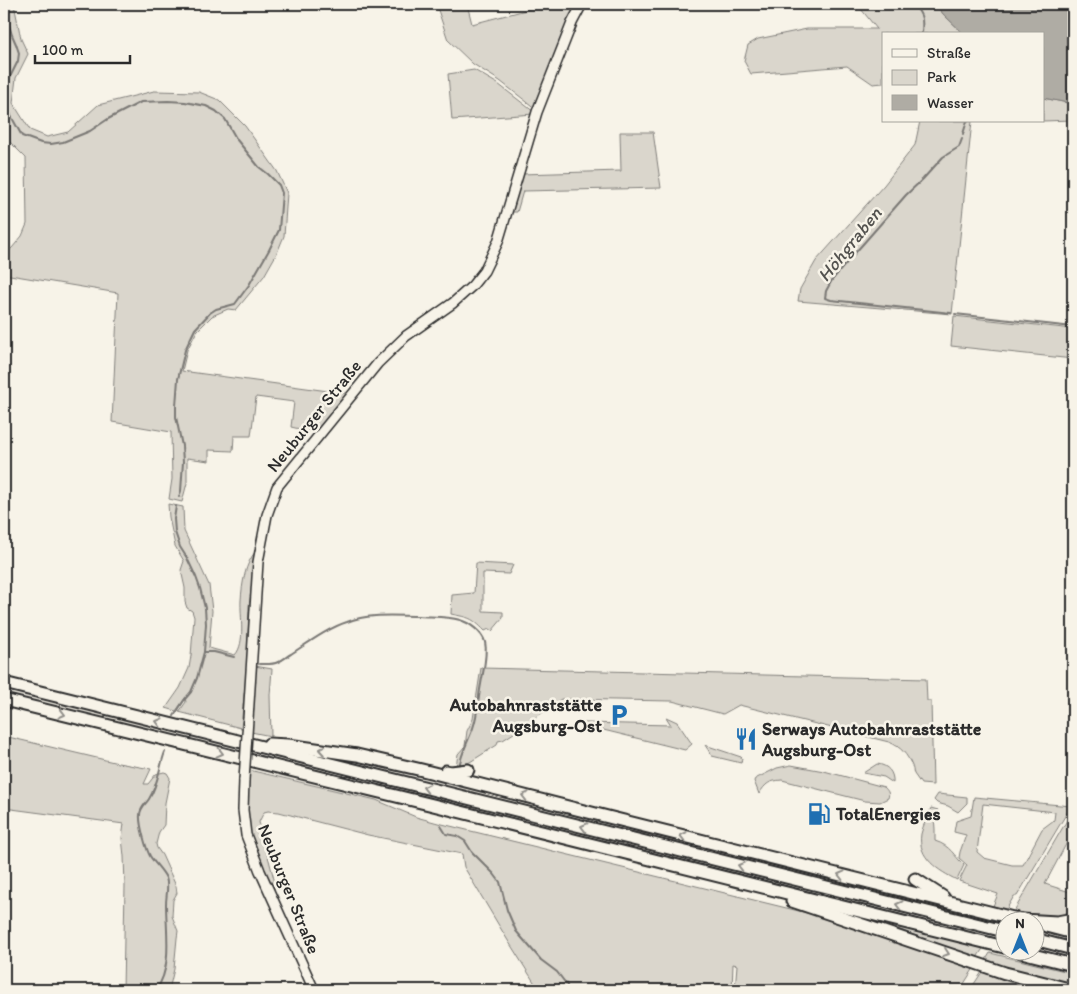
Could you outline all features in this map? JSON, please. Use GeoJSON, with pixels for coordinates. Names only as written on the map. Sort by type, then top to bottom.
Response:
{"type":"FeatureCollection","features":[{"type":"Feature","properties":{"kind":"highway"},"geometry":{"type":"LineString","coordinates":[[4,683],[994,930]]}},
{"type":"Feature","properties":{"kind":"highway"},"geometry":{"type":"LineString","coordinates":[[4,700],[434,805],[994,945]]}},
{"type":"Feature","properties":{"kind":"highway"},"geometry":{"type":"LineString","coordinates":[[240,742],[288,745],[357,755],[994,913]]}},
{"type":"Feature","properties":{"kind":"highway"},"geometry":{"type":"LineString","coordinates":[[422,770],[434,769],[451,772],[468,770]]}},
{"type":"Feature","properties":{"kind":"highway"},"geometry":{"type":"LineString","coordinates":[[915,879],[956,903]]}},
{"type":"Feature","properties":{"kind":"highway"},"geometry":{"type":"LineString","coordinates":[[734,880],[1005,974],[1043,990]]}},
{"type":"Feature","properties":{"kind":"highway"},"geometry":{"type":"LineString","coordinates":[[1044,922],[1073,920]]}},
{"type":"Feature","properties":{"kind":"highway"},"geometry":{"type":"LineString","coordinates":[[1044,926],[1073,933]]}},
{"type":"Feature","properties":{"kind":"highway"},"geometry":{"type":"LineString","coordinates":[[1044,942],[1073,949]]}},
{"type":"Feature","properties":{"kind":"highway"},"geometry":{"type":"LineString","coordinates":[[1044,958],[1073,965]]}},
{"type":"Feature","properties":{"kind":"highway"},"geometry":{"type":"LineString","coordinates":[[1005,974],[1073,990]]}},
{"type":"Feature","properties":{"kind":"street","name":"Neuburger Straße"},"geometry":{"type":"LineString","coordinates":[[314,990],[260,871],[246,835],[244,780],[254,608],[258,562],[267,514],[277,487],[378,363],[406,336],[453,303],[472,286],[484,271],[498,242],[537,112],[572,23],[582,4]]}},
{"type":"Feature","properties":{"kind":"green space"},"geometry":{"type":"Polygon","coordinates":[[[4,4],[14,4],[21,39],[28,54],[16,78],[13,103],[30,130],[47,137],[68,132],[98,105],[154,91],[199,92],[219,100],[245,126],[277,171],[287,193],[284,236],[264,276],[236,310],[228,309],[212,316],[197,331],[187,350],[182,371],[350,394],[317,433],[291,427],[294,402],[256,397],[251,436],[234,436],[233,451],[209,450],[209,461],[187,458],[187,483],[182,502],[169,499],[172,479],[171,432],[112,422],[118,293],[4,274],[4,254],[22,236],[27,224],[26,158],[4,136],[4,4]]]}},
{"type":"Feature","properties":{"kind":"green space"},"geometry":{"type":"Polygon","coordinates":[[[436,4],[467,4],[472,24],[549,4],[576,4],[559,42],[536,109],[500,81],[473,64],[448,40],[436,4]]]}},
{"type":"Feature","properties":{"kind":"green space"},"geometry":{"type":"Polygon","coordinates":[[[857,4],[935,4],[962,32],[882,32],[882,83],[873,84],[847,66],[751,74],[744,61],[748,45],[758,39],[807,29],[877,29],[857,4]]]}},
{"type":"Feature","properties":{"kind":"green space"},"geometry":{"type":"Polygon","coordinates":[[[474,70],[498,84],[534,112],[534,114],[452,120],[448,74],[474,70]]]}},
{"type":"Feature","properties":{"kind":"green space"},"geometry":{"type":"Polygon","coordinates":[[[1044,98],[1073,104],[1073,120],[1044,121],[1044,98]]]}},
{"type":"Feature","properties":{"kind":"green space"},"geometry":{"type":"Polygon","coordinates":[[[920,122],[972,122],[952,314],[798,301],[800,289],[816,261],[884,185],[915,145],[920,122]]]}},
{"type":"Feature","properties":{"kind":"green space"},"geometry":{"type":"Polygon","coordinates":[[[620,132],[653,132],[661,188],[523,191],[517,212],[509,212],[521,174],[621,171],[620,132]]]}},
{"type":"Feature","properties":{"kind":"green space"},"geometry":{"type":"Polygon","coordinates":[[[954,316],[1073,329],[1073,359],[951,346],[954,316]]]}},
{"type":"Feature","properties":{"kind":"green space"},"geometry":{"type":"Polygon","coordinates":[[[168,504],[183,507],[184,531],[209,585],[212,611],[209,648],[235,655],[238,650],[242,629],[241,600],[243,581],[249,562],[256,551],[249,606],[247,664],[241,728],[179,712],[186,702],[185,698],[176,711],[166,708],[180,688],[189,668],[194,617],[185,602],[185,588],[181,570],[184,561],[175,546],[168,504]]]}},
{"type":"Feature","properties":{"kind":"green space"},"geometry":{"type":"Polygon","coordinates":[[[476,563],[513,565],[509,574],[483,573],[483,611],[503,612],[503,618],[492,631],[489,629],[485,631],[470,619],[451,614],[452,595],[474,593],[476,563]]]}},
{"type":"Feature","properties":{"kind":"green space"},"geometry":{"type":"Polygon","coordinates":[[[255,666],[272,669],[270,695],[271,736],[251,732],[255,666]]]}},
{"type":"Feature","properties":{"kind":"green space"},"geometry":{"type":"Polygon","coordinates":[[[481,668],[926,679],[927,701],[931,701],[933,785],[921,784],[914,774],[906,754],[889,742],[739,705],[723,714],[672,701],[561,699],[520,729],[503,740],[498,741],[497,745],[470,762],[456,767],[458,754],[465,746],[467,731],[473,719],[481,668]]]}},
{"type":"Feature","properties":{"kind":"green space"},"geometry":{"type":"Polygon","coordinates":[[[666,717],[677,722],[692,744],[685,750],[583,725],[584,723],[671,725],[666,717]]]}},
{"type":"Feature","properties":{"kind":"green space"},"geometry":{"type":"Polygon","coordinates":[[[4,736],[151,769],[144,784],[148,784],[156,774],[167,773],[170,778],[165,803],[164,825],[159,832],[156,844],[176,886],[177,893],[173,900],[172,916],[178,931],[174,969],[169,990],[123,990],[125,886],[122,838],[124,824],[4,808],[4,736]]]}},
{"type":"Feature","properties":{"kind":"green space"},"geometry":{"type":"Polygon","coordinates":[[[705,745],[741,757],[741,763],[712,756],[705,745]]]}},
{"type":"Feature","properties":{"kind":"green space"},"geometry":{"type":"Polygon","coordinates":[[[877,764],[889,770],[893,783],[884,777],[863,773],[877,764]]]}},
{"type":"Feature","properties":{"kind":"green space"},"geometry":{"type":"Polygon","coordinates":[[[791,765],[824,771],[884,787],[889,796],[880,802],[865,801],[782,780],[768,783],[759,794],[755,779],[777,768],[791,765]]]}},
{"type":"Feature","properties":{"kind":"green space"},"geometry":{"type":"Polygon","coordinates":[[[249,770],[376,800],[416,817],[438,823],[811,914],[974,968],[960,990],[735,990],[737,965],[733,964],[732,990],[539,990],[464,867],[462,854],[368,835],[279,812],[268,811],[264,812],[259,822],[275,883],[273,895],[249,834],[247,810],[249,770]]]}},
{"type":"Feature","properties":{"kind":"green space"},"geometry":{"type":"Polygon","coordinates":[[[938,794],[967,797],[967,803],[958,812],[948,806],[937,803],[934,800],[938,794]]]}},
{"type":"Feature","properties":{"kind":"green space"},"geometry":{"type":"Polygon","coordinates":[[[974,797],[1071,806],[1017,896],[1014,896],[1006,910],[993,906],[998,894],[959,881],[967,865],[959,858],[966,835],[954,832],[956,821],[971,816],[974,797]],[[983,804],[977,852],[984,858],[1012,865],[1023,865],[1042,829],[1054,820],[1055,812],[983,804]]]}},
{"type":"Feature","properties":{"kind":"green space"},"geometry":{"type":"Polygon","coordinates":[[[931,808],[938,810],[934,816],[935,841],[948,848],[964,865],[957,880],[931,863],[922,850],[921,834],[931,808]]]}},
{"type":"Feature","properties":{"kind":"green space"},"geometry":{"type":"Polygon","coordinates":[[[1073,810],[1073,831],[1045,884],[1073,893],[1073,917],[1048,920],[1044,919],[1044,912],[1014,911],[1073,810]]]}},
{"type":"Feature","properties":{"kind":"green space"},"geometry":{"type":"Polygon","coordinates":[[[609,827],[689,842],[994,918],[994,924],[609,827]]]}},
{"type":"Feature","properties":{"kind":"green space"},"geometry":{"type":"Polygon","coordinates":[[[885,924],[984,947],[976,959],[885,924]]]}},
{"type":"Feature","properties":{"kind":"green space"},"geometry":{"type":"Polygon","coordinates":[[[990,953],[994,954],[994,962],[1027,962],[1073,973],[1073,988],[984,963],[990,953]]]}},
{"type":"Feature","properties":{"kind":"green space"},"geometry":{"type":"Polygon","coordinates":[[[982,972],[1031,990],[970,990],[982,972]]]}},
{"type":"Feature","properties":{"kind":"water"},"geometry":{"type":"Polygon","coordinates":[[[935,4],[1073,4],[1073,104],[1044,98],[1044,32],[962,32],[935,4]]]}},
{"type":"Feature","properties":{"kind":"waterway"},"geometry":{"type":"LineString","coordinates":[[7,4],[8,22],[19,53],[18,61],[8,81],[5,96],[11,116],[22,136],[41,143],[63,142],[90,131],[108,119],[141,102],[185,102],[206,106],[216,111],[225,119],[237,140],[259,167],[279,185],[282,193],[279,230],[249,285],[235,304],[216,309],[210,313],[195,329],[185,350],[178,379],[176,406],[183,462],[179,497]]}},
{"type":"Feature","properties":{"kind":"waterway","name":"Höhgraben"},"geometry":{"type":"LineString","coordinates":[[914,4],[922,18],[922,32]]}},
{"type":"Feature","properties":{"kind":"waterway","name":"Höhgraben"},"geometry":{"type":"LineString","coordinates":[[963,134],[967,122]]}},
{"type":"Feature","properties":{"kind":"waterway","name":"Höhgraben"},"geometry":{"type":"LineString","coordinates":[[951,313],[825,298],[826,291],[832,280],[855,253],[906,195],[943,157],[959,147],[962,139]]}},
{"type":"Feature","properties":{"kind":"waterway","name":"Höhgraben"},"geometry":{"type":"LineString","coordinates":[[955,314],[1073,327]]}},
{"type":"Feature","properties":{"kind":"waterway"},"geometry":{"type":"LineString","coordinates":[[174,716],[191,692],[197,678],[204,652],[206,624],[205,608],[200,588],[180,547],[175,532],[176,506]]}},
{"type":"Feature","properties":{"kind":"waterway"},"geometry":{"type":"LineString","coordinates":[[259,664],[278,662],[333,628],[365,617],[440,617],[468,623],[483,638],[486,652],[476,717],[461,757],[459,768]]}},
{"type":"Feature","properties":{"kind":"waterway"},"geometry":{"type":"LineString","coordinates":[[204,652],[214,652],[234,657]]}},
{"type":"Feature","properties":{"kind":"waterway"},"geometry":{"type":"LineString","coordinates":[[156,990],[165,971],[167,960],[167,884],[166,878],[148,853],[140,813],[154,788],[165,752]]}},
{"type":"Feature","properties":{"kind":"waterway"},"geometry":{"type":"LineString","coordinates":[[441,826],[446,834],[457,836],[465,841],[472,852],[494,874],[500,882],[507,910],[516,931],[541,960],[557,972],[567,985],[566,990]]}},
{"type":"Feature","properties":{"kind":"place","name":"Autobahnraststätte Augsburg-Ost"},"geometry":{"type":"Point","coordinates":[619,715]}},
{"type":"Feature","properties":{"kind":"place","name":"Serways Autobahnraststätte Augsburg-Ost"},"geometry":{"type":"Point","coordinates":[746,739]}},
{"type":"Feature","properties":{"kind":"place","name":"TotalEnergies"},"geometry":{"type":"Point","coordinates":[819,814]}}]}
